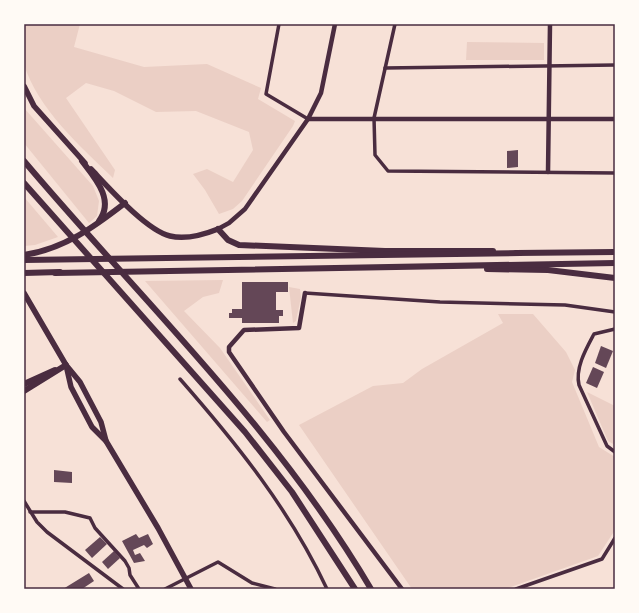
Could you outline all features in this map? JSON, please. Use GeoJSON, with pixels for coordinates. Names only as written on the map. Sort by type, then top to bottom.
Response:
{"type":"FeatureCollection","features":[{"type":"Feature","properties":{"kind":"highway"},"geometry":{"type":"LineString","coordinates":[[24,161],[255,423],[302,484],[372,589]]}},
{"type":"Feature","properties":{"kind":"highway"},"geometry":{"type":"LineString","coordinates":[[82,161],[99,185],[104,198],[105,210],[96,225]]}},
{"type":"Feature","properties":{"kind":"highway"},"geometry":{"type":"LineString","coordinates":[[24,183],[244,432],[296,498],[355,589]]}},
{"type":"Feature","properties":{"kind":"highway"},"geometry":{"type":"LineString","coordinates":[[24,255],[55,248],[96,225],[125,204]]}},
{"type":"Feature","properties":{"kind":"highway"},"geometry":{"type":"LineString","coordinates":[[218,229],[228,240],[239,245],[385,251],[480,250],[520,253]]}},
{"type":"Feature","properties":{"kind":"highway"},"geometry":{"type":"LineString","coordinates":[[24,260],[615,252]]}},
{"type":"Feature","properties":{"kind":"highway"},"geometry":{"type":"LineString","coordinates":[[24,273],[615,263]]}},
{"type":"Feature","properties":{"kind":"highway"},"geometry":{"type":"LineString","coordinates":[[365,267],[548,270],[615,278]]}},
{"type":"Feature","properties":{"kind":"highway"},"geometry":{"type":"LineString","coordinates":[[24,276],[60,272]]}},
{"type":"Feature","properties":{"kind":"highway"},"geometry":{"type":"LineString","coordinates":[[24,384],[66,365]]}},
{"type":"Feature","properties":{"kind":"highway"},"geometry":{"type":"LineString","coordinates":[[24,391],[66,365]]}},
{"type":"Feature","properties":{"kind":"main road"},"geometry":{"type":"LineString","coordinates":[[24,86],[34,106],[82,161],[125,204],[149,225],[170,236],[194,237],[218,229]]}},
{"type":"Feature","properties":{"kind":"main road"},"geometry":{"type":"LineString","coordinates":[[24,293],[66,365],[80,382],[102,422],[106,442]]}},
{"type":"Feature","properties":{"kind":"main road"},"geometry":{"type":"LineString","coordinates":[[66,365],[71,387],[92,427],[106,442],[191,589]]}},
{"type":"Feature","properties":{"kind":"street"},"geometry":{"type":"LineString","coordinates":[[279,24],[266,94],[308,119],[615,119]]}},
{"type":"Feature","properties":{"kind":"street"},"geometry":{"type":"LineString","coordinates":[[218,229],[229,223],[245,209],[308,119],[321,93],[335,24]]}},
{"type":"Feature","properties":{"kind":"street"},"geometry":{"type":"LineString","coordinates":[[395,24],[374,118],[374,155],[388,171],[615,173]]}},
{"type":"Feature","properties":{"kind":"street"},"geometry":{"type":"LineString","coordinates":[[548,172],[550,24]]}},
{"type":"Feature","properties":{"kind":"street"},"geometry":{"type":"LineString","coordinates":[[385,68],[615,65]]}},
{"type":"Feature","properties":{"kind":"street"},"geometry":{"type":"LineString","coordinates":[[402,589],[284,432],[229,352],[229,346],[244,330],[299,328],[306,293],[440,302],[565,305],[615,312]]}},
{"type":"Feature","properties":{"kind":"street"},"geometry":{"type":"LineString","coordinates":[[615,329],[594,334],[584,354],[577,377],[579,385],[607,446],[615,452]]}},
{"type":"Feature","properties":{"kind":"street"},"geometry":{"type":"LineString","coordinates":[[180,379],[233,440],[258,473],[294,527],[328,589]]}},
{"type":"Feature","properties":{"kind":"street"},"geometry":{"type":"LineString","coordinates":[[24,501],[37,522],[47,532],[123,589]]}},
{"type":"Feature","properties":{"kind":"street"},"geometry":{"type":"LineString","coordinates":[[30,512],[65,512],[90,518],[95,528],[125,561],[129,568],[130,575],[139,589]]}},
{"type":"Feature","properties":{"kind":"street"},"geometry":{"type":"LineString","coordinates":[[516,589],[602,559],[615,538]]}},
{"type":"Feature","properties":{"kind":"street"},"geometry":{"type":"LineString","coordinates":[[165,589],[218,562],[252,583],[275,589]]}},
{"type":"Feature","properties":{"kind":"shaded area"},"geometry":{"type":"Polygon","coordinates":[[[24,24],[80,24],[74,47],[144,67],[207,64],[261,88],[258,99],[295,121],[242,201],[233,209],[219,214],[205,190],[193,174],[207,169],[233,182],[253,150],[249,132],[196,111],[156,112],[114,91],[86,83],[66,98],[115,170],[113,178],[61,126],[39,96],[30,80],[23,60],[24,24]]]}},
{"type":"Feature","properties":{"kind":"shaded area"},"geometry":{"type":"Polygon","coordinates":[[[467,42],[544,43],[544,60],[466,60],[467,42]]]}},
{"type":"Feature","properties":{"kind":"shaded area"},"geometry":{"type":"Polygon","coordinates":[[[24,108],[93,186],[99,201],[97,216],[89,223],[24,143],[24,108]]]}},
{"type":"Feature","properties":{"kind":"shaded area"},"geometry":{"type":"Polygon","coordinates":[[[24,197],[58,237],[35,245],[24,246],[24,197]]]}},
{"type":"Feature","properties":{"kind":"shaded area"},"geometry":{"type":"Polygon","coordinates":[[[223,280],[219,293],[203,297],[184,311],[220,348],[270,420],[267,422],[145,281],[223,280]]]}},
{"type":"Feature","properties":{"kind":"shaded area"},"geometry":{"type":"Polygon","coordinates":[[[289,287],[300,289],[301,297],[296,321],[293,323],[289,287]]]}},
{"type":"Feature","properties":{"kind":"shaded area"},"geometry":{"type":"Polygon","coordinates":[[[498,314],[533,314],[566,352],[575,370],[572,382],[599,447],[615,457],[615,530],[598,556],[505,589],[412,589],[299,425],[373,386],[403,383],[422,369],[503,323],[498,314]]]}},
{"type":"Feature","properties":{"kind":"shaded area"},"geometry":{"type":"Polygon","coordinates":[[[587,392],[615,406],[615,445],[608,441],[587,392]]]}},
{"type":"Feature","properties":{"kind":"building"},"geometry":{"type":"Polygon","coordinates":[[[518,150],[518,167],[507,168],[507,151],[518,150]]]}},
{"type":"Feature","properties":{"kind":"building"},"geometry":{"type":"Polygon","coordinates":[[[242,282],[288,282],[288,292],[276,292],[276,310],[283,310],[283,316],[279,316],[279,323],[242,323],[242,318],[229,318],[229,313],[232,313],[232,309],[242,309],[242,282]]]}},
{"type":"Feature","properties":{"kind":"building"},"geometry":{"type":"Polygon","coordinates":[[[601,346],[613,351],[606,368],[595,363],[601,346]]]}},
{"type":"Feature","properties":{"kind":"building"},"geometry":{"type":"Polygon","coordinates":[[[593,367],[604,372],[597,388],[586,383],[593,367]]]}},
{"type":"Feature","properties":{"kind":"building"},"geometry":{"type":"Polygon","coordinates":[[[54,470],[72,472],[72,483],[54,482],[54,470]]]}},
{"type":"Feature","properties":{"kind":"building"},"geometry":{"type":"Polygon","coordinates":[[[136,534],[139,538],[148,534],[153,544],[147,548],[144,545],[133,550],[135,555],[140,553],[145,561],[134,563],[122,541],[136,534]]]}},
{"type":"Feature","properties":{"kind":"building"},"geometry":{"type":"Polygon","coordinates":[[[100,537],[107,544],[92,558],[85,550],[100,537]]]}},
{"type":"Feature","properties":{"kind":"building"},"geometry":{"type":"Polygon","coordinates":[[[114,551],[120,558],[108,569],[102,562],[114,551]]]}},
{"type":"Feature","properties":{"kind":"building"},"geometry":{"type":"Polygon","coordinates":[[[89,573],[94,581],[82,589],[63,589],[89,573]]]}}]}
